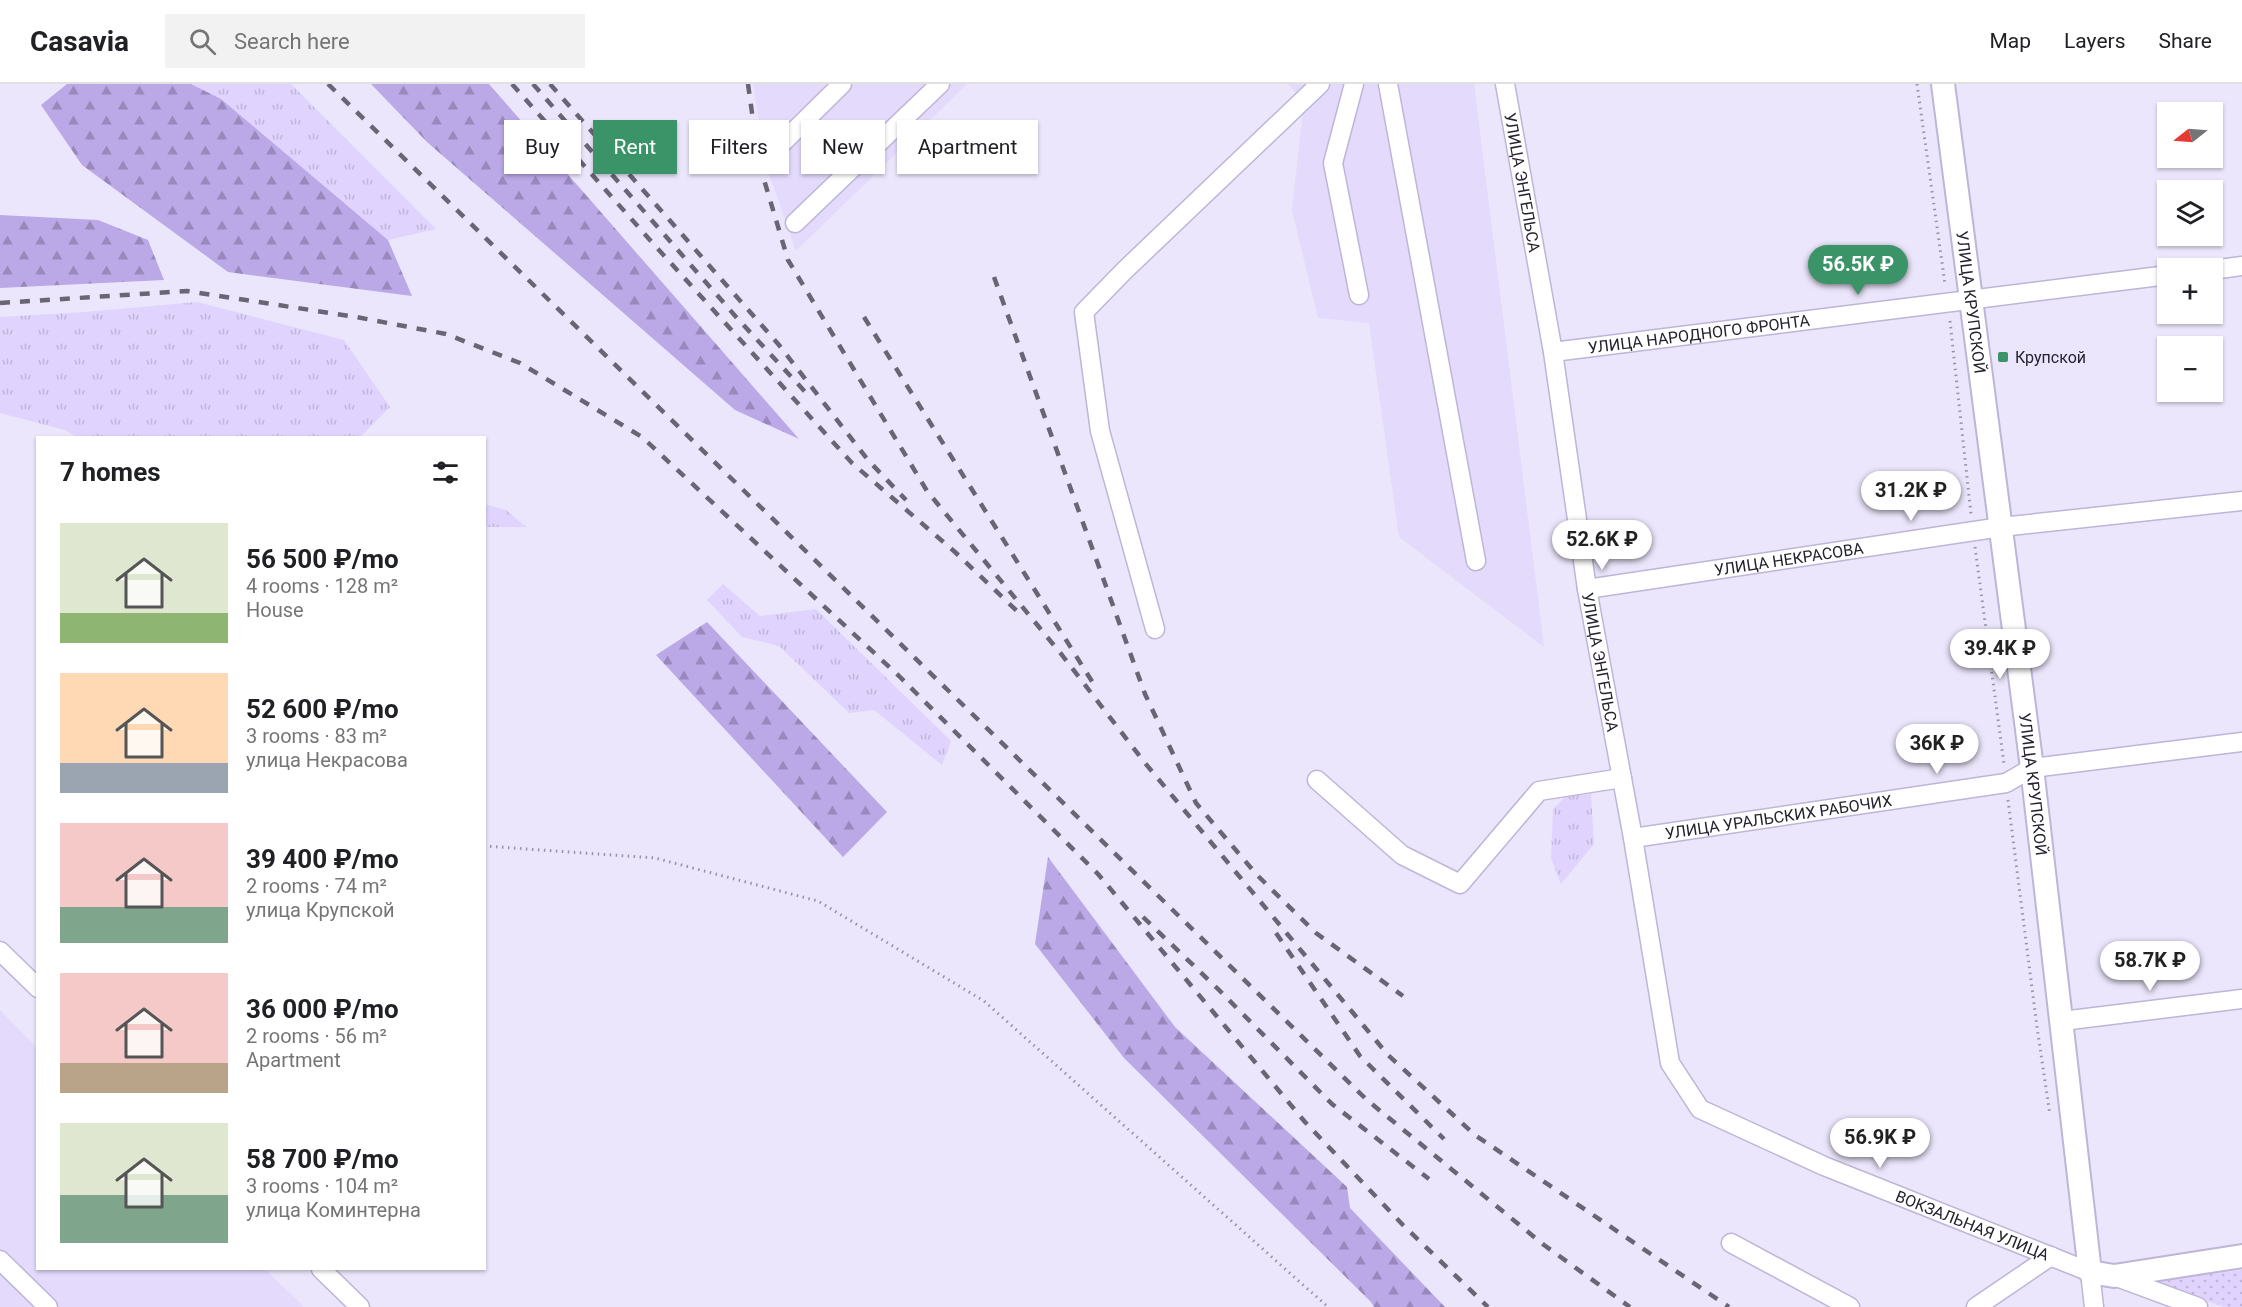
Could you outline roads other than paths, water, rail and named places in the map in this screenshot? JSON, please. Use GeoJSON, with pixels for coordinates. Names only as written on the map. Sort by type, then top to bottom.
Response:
{"type":"FeatureCollection","features":[{"type":"Feature","properties":{"kind":"main road","name":"УЛИЦА КРУПСКОЙ"},"geometry":{"type":"LineString","coordinates":[[1943,84],[2032,768],[2090,1272]]}},
{"type":"Feature","properties":{"kind":"main road","name":"ВОКЗАЛЬНАЯ УЛИЦА"},"geometry":{"type":"LineString","coordinates":[[2090,1272],[2114,1276],[2242,1256]]}},
{"type":"Feature","properties":{"kind":"street"},"geometry":{"type":"LineString","coordinates":[[789,136],[842,84]]}},
{"type":"Feature","properties":{"kind":"street"},"geometry":{"type":"LineString","coordinates":[[795,223],[940,84]]}},
{"type":"Feature","properties":{"kind":"street"},"geometry":{"type":"LineString","coordinates":[[1155,629],[1100,430],[1084,312],[1320,84]]}},
{"type":"Feature","properties":{"kind":"street"},"geometry":{"type":"LineString","coordinates":[[1354,84],[1333,163],[1359,295]]}},
{"type":"Feature","properties":{"kind":"street"},"geometry":{"type":"LineString","coordinates":[[1388,84],[1476,561]]}},
{"type":"Feature","properties":{"kind":"street","name":"УЛИЦА ЭНГЕЛЬСА"},"geometry":{"type":"LineString","coordinates":[[1505,84],[1553,352],[1587,588],[1633,838],[1670,1063]]}},
{"type":"Feature","properties":{"kind":"street"},"geometry":{"type":"LineString","coordinates":[[2223,269],[2242,266]]}},
{"type":"Feature","properties":{"kind":"street","name":"УЛИЦА НАРОДНОГО ФРОНТА"},"geometry":{"type":"LineString","coordinates":[[1553,352],[2157,276]]}},
{"type":"Feature","properties":{"kind":"street","name":"УЛИЦА НЕКРАСОВА"},"geometry":{"type":"LineString","coordinates":[[1587,588],[2001,527],[2242,501]]}},
{"type":"Feature","properties":{"kind":"street","name":"УЛИЦА УРАЛЬСКИХ РАБОЧИХ"},"geometry":{"type":"LineString","coordinates":[[1633,838],[2006,783],[2032,768],[2242,742]]}},
{"type":"Feature","properties":{"kind":"street"},"geometry":{"type":"LineString","coordinates":[[1317,780],[1401,855],[1460,884],[1539,791],[1622,778]]}},
{"type":"Feature","properties":{"kind":"street"},"geometry":{"type":"LineString","coordinates":[[0,951],[36,986]]}},
{"type":"Feature","properties":{"kind":"street"},"geometry":{"type":"LineString","coordinates":[[2062,1021],[2242,999]]}},
{"type":"Feature","properties":{"kind":"street","name":"ВОКЗАЛЬНАЯ УЛИЦА"},"geometry":{"type":"LineString","coordinates":[[1670,1063],[1700,1108],[1824,1166],[2090,1272]]}},
{"type":"Feature","properties":{"kind":"street"},"geometry":{"type":"LineString","coordinates":[[1731,1243],[1850,1307]]}},
{"type":"Feature","properties":{"kind":"street"},"geometry":{"type":"LineString","coordinates":[[1976,1307],[2050,1256]]}},
{"type":"Feature","properties":{"kind":"street"},"geometry":{"type":"LineString","coordinates":[[0,1260],[48,1307]]}},
{"type":"Feature","properties":{"kind":"street"},"geometry":{"type":"LineString","coordinates":[[322,1270],[360,1307]]}},
{"type":"Feature","properties":{"kind":"street","name":"УЛИЦА КРУПСКОЙ"},"geometry":{"type":"LineString","coordinates":[[2090,1272],[2094,1307]]}},
{"type":"Feature","properties":{"kind":"street"},"geometry":{"type":"LineString","coordinates":[[2114,1276],[2198,1307]]}},
{"type":"Feature","properties":{"kind":"railway"},"geometry":{"type":"LineString","coordinates":[[328,84],[1367,1100],[1544,1245],[1630,1307]]}},
{"type":"Feature","properties":{"kind":"railway"},"geometry":{"type":"LineString","coordinates":[[512,84],[852,463],[955,552],[1018,612]]}},
{"type":"Feature","properties":{"kind":"railway"},"geometry":{"type":"LineString","coordinates":[[533,84],[737,318],[809,396]]}},
{"type":"Feature","properties":{"kind":"railway"},"geometry":{"type":"LineString","coordinates":[[550,84],[779,345],[868,460],[906,500]]}},
{"type":"Feature","properties":{"kind":"railway"},"geometry":{"type":"LineString","coordinates":[[748,84],[759,163],[788,260],[927,491],[1062,655],[1145,763],[1388,1055],[1475,1135],[1729,1307]]}},
{"type":"Feature","properties":{"kind":"railway"},"geometry":{"type":"LineString","coordinates":[[994,277],[1145,694],[1196,803],[1257,875],[1316,933],[1403,996]]}},
{"type":"Feature","properties":{"kind":"railway"},"geometry":{"type":"LineString","coordinates":[[0,303],[187,291],[356,317],[446,334],[520,363],[642,437],[899,676],[1098,874],[1305,1122],[1403,1225],[1488,1307]]}},
{"type":"Feature","properties":{"kind":"railway"},"geometry":{"type":"LineString","coordinates":[[864,317],[1093,683]]}},
{"type":"Feature","properties":{"kind":"railway"},"geometry":{"type":"LineString","coordinates":[[1143,917],[1332,1104],[1429,1179]]}},
{"type":"Feature","properties":{"kind":"railway"},"geometry":{"type":"LineString","coordinates":[[1276,933],[1360,1056],[1444,1139]]}},
{"type":"Feature","properties":{"kind":"place","name":"Крупской"},"geometry":{"type":"Point","coordinates":[2003,357]}}]}
